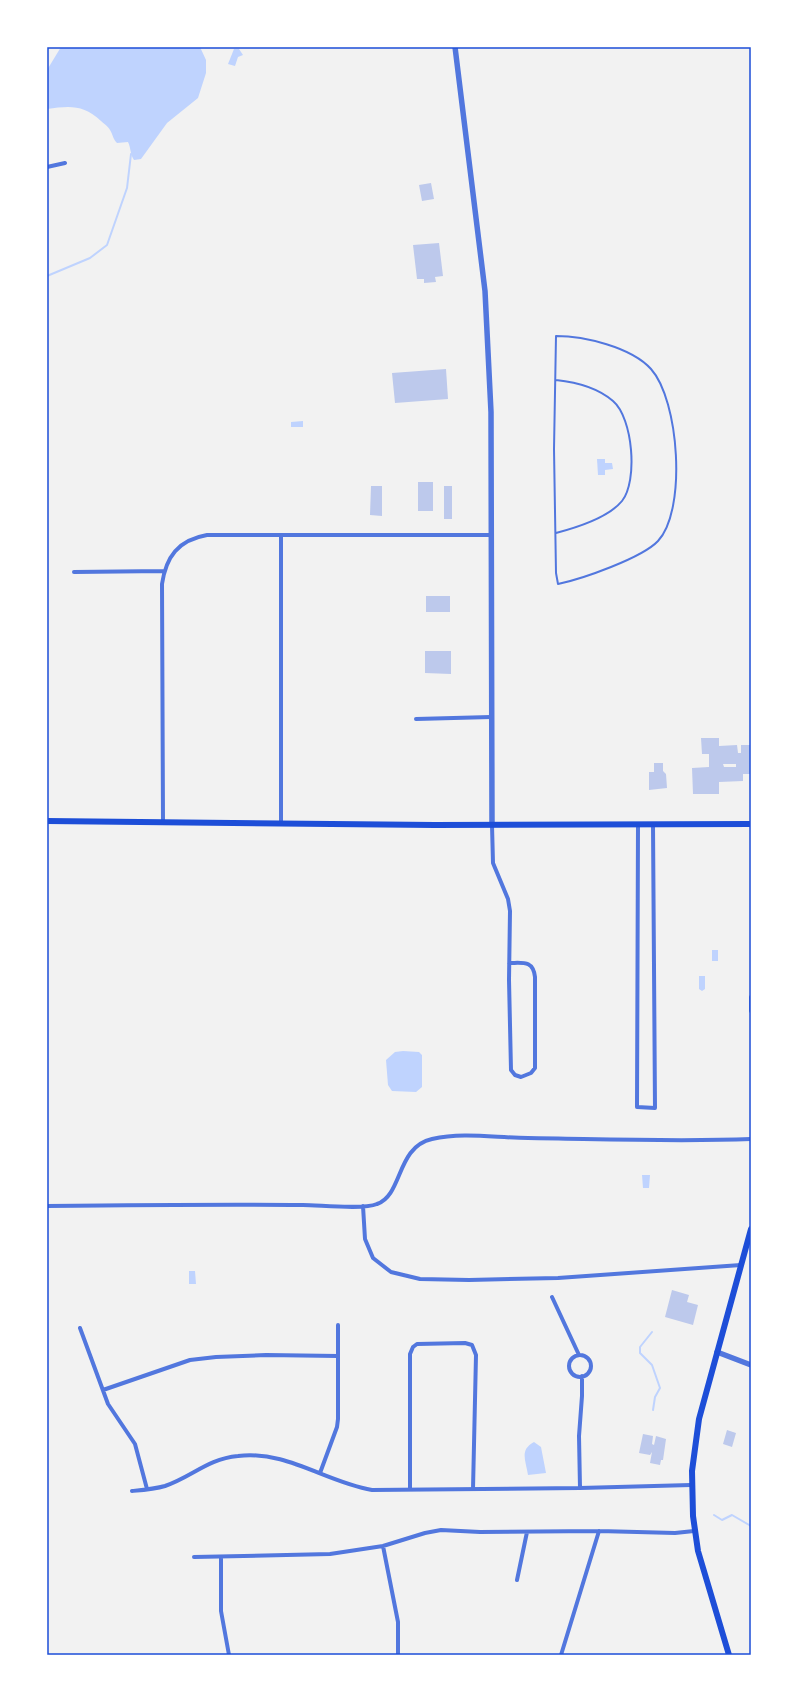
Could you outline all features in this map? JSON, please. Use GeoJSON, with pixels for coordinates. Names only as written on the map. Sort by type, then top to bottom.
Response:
{"type":"FeatureCollection","features":[{"type":"Feature","properties":{"kind":"main road"},"geometry":{"type":"LineString","coordinates":[[47,821],[492,825],[751,824]]}},
{"type":"Feature","properties":{"kind":"main road"},"geometry":{"type":"LineString","coordinates":[[729,1655],[701,1567],[694,1531],[691,1485],[697,1427],[751,1229]]}},
{"type":"Feature","properties":{"kind":"street"},"geometry":{"type":"LineString","coordinates":[[455,47],[485,291],[491,412],[492,825],[494,863],[508,900],[510,911],[509,963],[510,1064],[511,1070],[515,1075],[521,1077],[531,1073],[535,1068],[535,977],[531,965],[524,963],[509,963]]}},
{"type":"Feature","properties":{"kind":"street"},"geometry":{"type":"LineString","coordinates":[[47,168],[65,163]]}},
{"type":"Feature","properties":{"kind":"street"},"geometry":{"type":"LineString","coordinates":[[163,822],[162,584],[164,571],[169,559],[175,551],[190,539],[207,535],[491,535]]}},
{"type":"Feature","properties":{"kind":"street"},"geometry":{"type":"LineString","coordinates":[[281,535],[281,824]]}},
{"type":"Feature","properties":{"kind":"street"},"geometry":{"type":"LineString","coordinates":[[74,572],[164,571]]}},
{"type":"Feature","properties":{"kind":"street"},"geometry":{"type":"LineString","coordinates":[[416,719],[491,717]]}},
{"type":"Feature","properties":{"kind":"street"},"geometry":{"type":"LineString","coordinates":[[638,825],[637,1107],[655,1108],[653,825]]}},
{"type":"Feature","properties":{"kind":"street"},"geometry":{"type":"LineString","coordinates":[[751,997],[751,1011]]}},
{"type":"Feature","properties":{"kind":"street"},"geometry":{"type":"LineString","coordinates":[[47,1206],[377,1205],[384,1200],[391,1191],[407,1157],[422,1143],[431,1139],[460,1135],[535,1138],[751,1139]]}},
{"type":"Feature","properties":{"kind":"street"},"geometry":{"type":"LineString","coordinates":[[363,1206],[365,1240],[373,1258],[392,1272],[420,1279],[469,1280],[558,1278],[741,1265]]}},
{"type":"Feature","properties":{"kind":"street"},"geometry":{"type":"LineString","coordinates":[[552,1297],[579,1355]]}},
{"type":"Feature","properties":{"kind":"street"},"geometry":{"type":"LineString","coordinates":[[320,1473],[337,1427],[339,1409],[338,1325]]}},
{"type":"Feature","properties":{"kind":"street"},"geometry":{"type":"LineString","coordinates":[[80,1328],[112,1411],[135,1444],[147,1489]]}},
{"type":"Feature","properties":{"kind":"street"},"geometry":{"type":"LineString","coordinates":[[410,1490],[410,1354],[413,1347],[417,1344],[465,1343],[472,1345],[476,1355],[472,1489]]}},
{"type":"Feature","properties":{"kind":"street"},"geometry":{"type":"LineString","coordinates":[[717,1352],[751,1365]]}},
{"type":"Feature","properties":{"kind":"street"},"geometry":{"type":"LineString","coordinates":[[579,1355],[589,1359],[591,1366],[588,1373],[582,1376],[575,1375],[570,1367],[573,1358],[579,1355]]}},
{"type":"Feature","properties":{"kind":"street"},"geometry":{"type":"LineString","coordinates":[[103,1390],[190,1360],[245,1356],[338,1356]]}},
{"type":"Feature","properties":{"kind":"street"},"geometry":{"type":"LineString","coordinates":[[580,1488],[579,1436],[582,1376]]}},
{"type":"Feature","properties":{"kind":"street"},"geometry":{"type":"LineString","coordinates":[[132,1491],[164,1486],[218,1460],[237,1456],[256,1455],[282,1459],[358,1488],[372,1490],[580,1488],[691,1485]]}},
{"type":"Feature","properties":{"kind":"street"},"geometry":{"type":"LineString","coordinates":[[194,1557],[330,1554],[383,1546],[425,1533],[442,1530],[526,1532],[545,1530],[675,1533],[694,1531]]}},
{"type":"Feature","properties":{"kind":"street"},"geometry":{"type":"LineString","coordinates":[[561,1655],[599,1531]]}},
{"type":"Feature","properties":{"kind":"street"},"geometry":{"type":"LineString","coordinates":[[517,1580],[526,1532]]}},
{"type":"Feature","properties":{"kind":"street"},"geometry":{"type":"LineString","coordinates":[[383,1546],[398,1622],[398,1655]]}},
{"type":"Feature","properties":{"kind":"street"},"geometry":{"type":"LineString","coordinates":[[221,1557],[221,1611],[229,1655]]}},
{"type":"Feature","properties":{"kind":"lane"},"geometry":{"type":"LineString","coordinates":[[556,336],[567,336],[609,345],[638,358],[656,374],[668,402],[674,429],[676,470],[671,519],[666,531],[647,550],[569,582],[558,584],[556,573],[556,532],[554,449],[556,336]]}},
{"type":"Feature","properties":{"kind":"lane"},"geometry":{"type":"LineString","coordinates":[[556,380],[573,382],[585,386],[609,398],[619,406],[628,435],[632,468],[628,490],[618,506],[602,516],[567,530],[556,532]]}},
{"type":"Feature","properties":{"kind":"water"},"geometry":{"type":"Polygon","coordinates":[[[61,47],[200,47],[206,60],[206,73],[198,98],[167,123],[141,159],[134,160],[128,142],[117,143],[108,127],[94,115],[82,109],[69,107],[47,109],[47,70],[61,47]]]}},
{"type":"Feature","properties":{"kind":"water"},"geometry":{"type":"Polygon","coordinates":[[[234,49],[239,49],[243,55],[238,57],[235,66],[228,64],[234,49]]]}},
{"type":"Feature","properties":{"kind":"water"},"geometry":{"type":"Polygon","coordinates":[[[303,421],[303,427],[291,427],[291,422],[303,421]]]}},
{"type":"Feature","properties":{"kind":"water"},"geometry":{"type":"Polygon","coordinates":[[[597,459],[605,459],[605,463],[612,463],[613,469],[605,470],[605,475],[598,475],[597,459]]]}},
{"type":"Feature","properties":{"kind":"water"},"geometry":{"type":"Polygon","coordinates":[[[712,950],[718,950],[718,961],[712,961],[712,950]]]}},
{"type":"Feature","properties":{"kind":"water"},"geometry":{"type":"Polygon","coordinates":[[[699,976],[705,976],[705,989],[702,991],[699,989],[699,976]]]}},
{"type":"Feature","properties":{"kind":"water"},"geometry":{"type":"Polygon","coordinates":[[[395,1052],[419,1052],[422,1055],[422,1087],[416,1092],[392,1091],[388,1085],[386,1060],[395,1052]]]}},
{"type":"Feature","properties":{"kind":"water"},"geometry":{"type":"Polygon","coordinates":[[[642,1175],[650,1175],[649,1188],[643,1188],[642,1175]]]}},
{"type":"Feature","properties":{"kind":"water"},"geometry":{"type":"Polygon","coordinates":[[[189,1271],[195,1271],[196,1284],[189,1284],[189,1271]]]}},
{"type":"Feature","properties":{"kind":"water"},"geometry":{"type":"Polygon","coordinates":[[[534,1442],[541,1447],[546,1473],[528,1475],[525,1452],[529,1445],[534,1442]]]}},
{"type":"Feature","properties":{"kind":"building"},"geometry":{"type":"Polygon","coordinates":[[[431,183],[434,199],[422,201],[419,185],[431,183]]]}},
{"type":"Feature","properties":{"kind":"building"},"geometry":{"type":"Polygon","coordinates":[[[439,243],[443,276],[435,277],[436,282],[424,283],[424,279],[417,279],[413,245],[439,243]]]}},
{"type":"Feature","properties":{"kind":"building"},"geometry":{"type":"Polygon","coordinates":[[[446,369],[448,399],[395,403],[392,373],[446,369]]]}},
{"type":"Feature","properties":{"kind":"building"},"geometry":{"type":"Polygon","coordinates":[[[418,482],[433,482],[433,511],[418,511],[418,482]]]}},
{"type":"Feature","properties":{"kind":"building"},"geometry":{"type":"Polygon","coordinates":[[[371,486],[382,486],[382,516],[370,515],[371,486]]]}},
{"type":"Feature","properties":{"kind":"building"},"geometry":{"type":"Polygon","coordinates":[[[444,486],[452,486],[452,519],[444,519],[444,486]]]}},
{"type":"Feature","properties":{"kind":"building"},"geometry":{"type":"Polygon","coordinates":[[[426,596],[450,596],[450,612],[426,612],[426,596]]]}},
{"type":"Feature","properties":{"kind":"building"},"geometry":{"type":"Polygon","coordinates":[[[425,651],[451,651],[451,674],[425,673],[425,651]]]}},
{"type":"Feature","properties":{"kind":"building"},"geometry":{"type":"Polygon","coordinates":[[[701,738],[719,738],[719,746],[737,745],[738,753],[741,753],[741,745],[751,745],[751,774],[743,774],[743,781],[719,782],[719,794],[693,794],[692,768],[709,767],[709,754],[702,754],[701,738]],[[723,764],[724,767],[736,767],[736,764],[723,764]]]}},
{"type":"Feature","properties":{"kind":"building"},"geometry":{"type":"Polygon","coordinates":[[[654,763],[663,763],[663,771],[666,774],[667,788],[649,790],[649,772],[654,772],[654,763]]]}},
{"type":"Feature","properties":{"kind":"building"},"geometry":{"type":"Polygon","coordinates":[[[672,1290],[689,1295],[687,1302],[698,1305],[693,1325],[665,1317],[672,1290]]]}},
{"type":"Feature","properties":{"kind":"building"},"geometry":{"type":"Polygon","coordinates":[[[727,1430],[736,1433],[732,1447],[723,1444],[727,1430]]]}},
{"type":"Feature","properties":{"kind":"building"},"geometry":{"type":"Polygon","coordinates":[[[643,1434],[653,1436],[652,1444],[654,1445],[656,1436],[666,1439],[663,1460],[661,1460],[660,1465],[650,1463],[652,1452],[650,1455],[639,1453],[643,1434]]]}},
{"type":"Feature","properties":{"kind":"waterway"},"geometry":{"type":"LineString","coordinates":[[47,276],[90,258],[107,245],[127,188],[131,154]]}},
{"type":"Feature","properties":{"kind":"waterway"},"geometry":{"type":"LineString","coordinates":[[652,1332],[640,1347],[640,1353],[652,1365],[660,1388],[655,1397],[653,1410]]}},
{"type":"Feature","properties":{"kind":"waterway"},"geometry":{"type":"LineString","coordinates":[[714,1515],[722,1520],[732,1515],[751,1526]]}}]}
